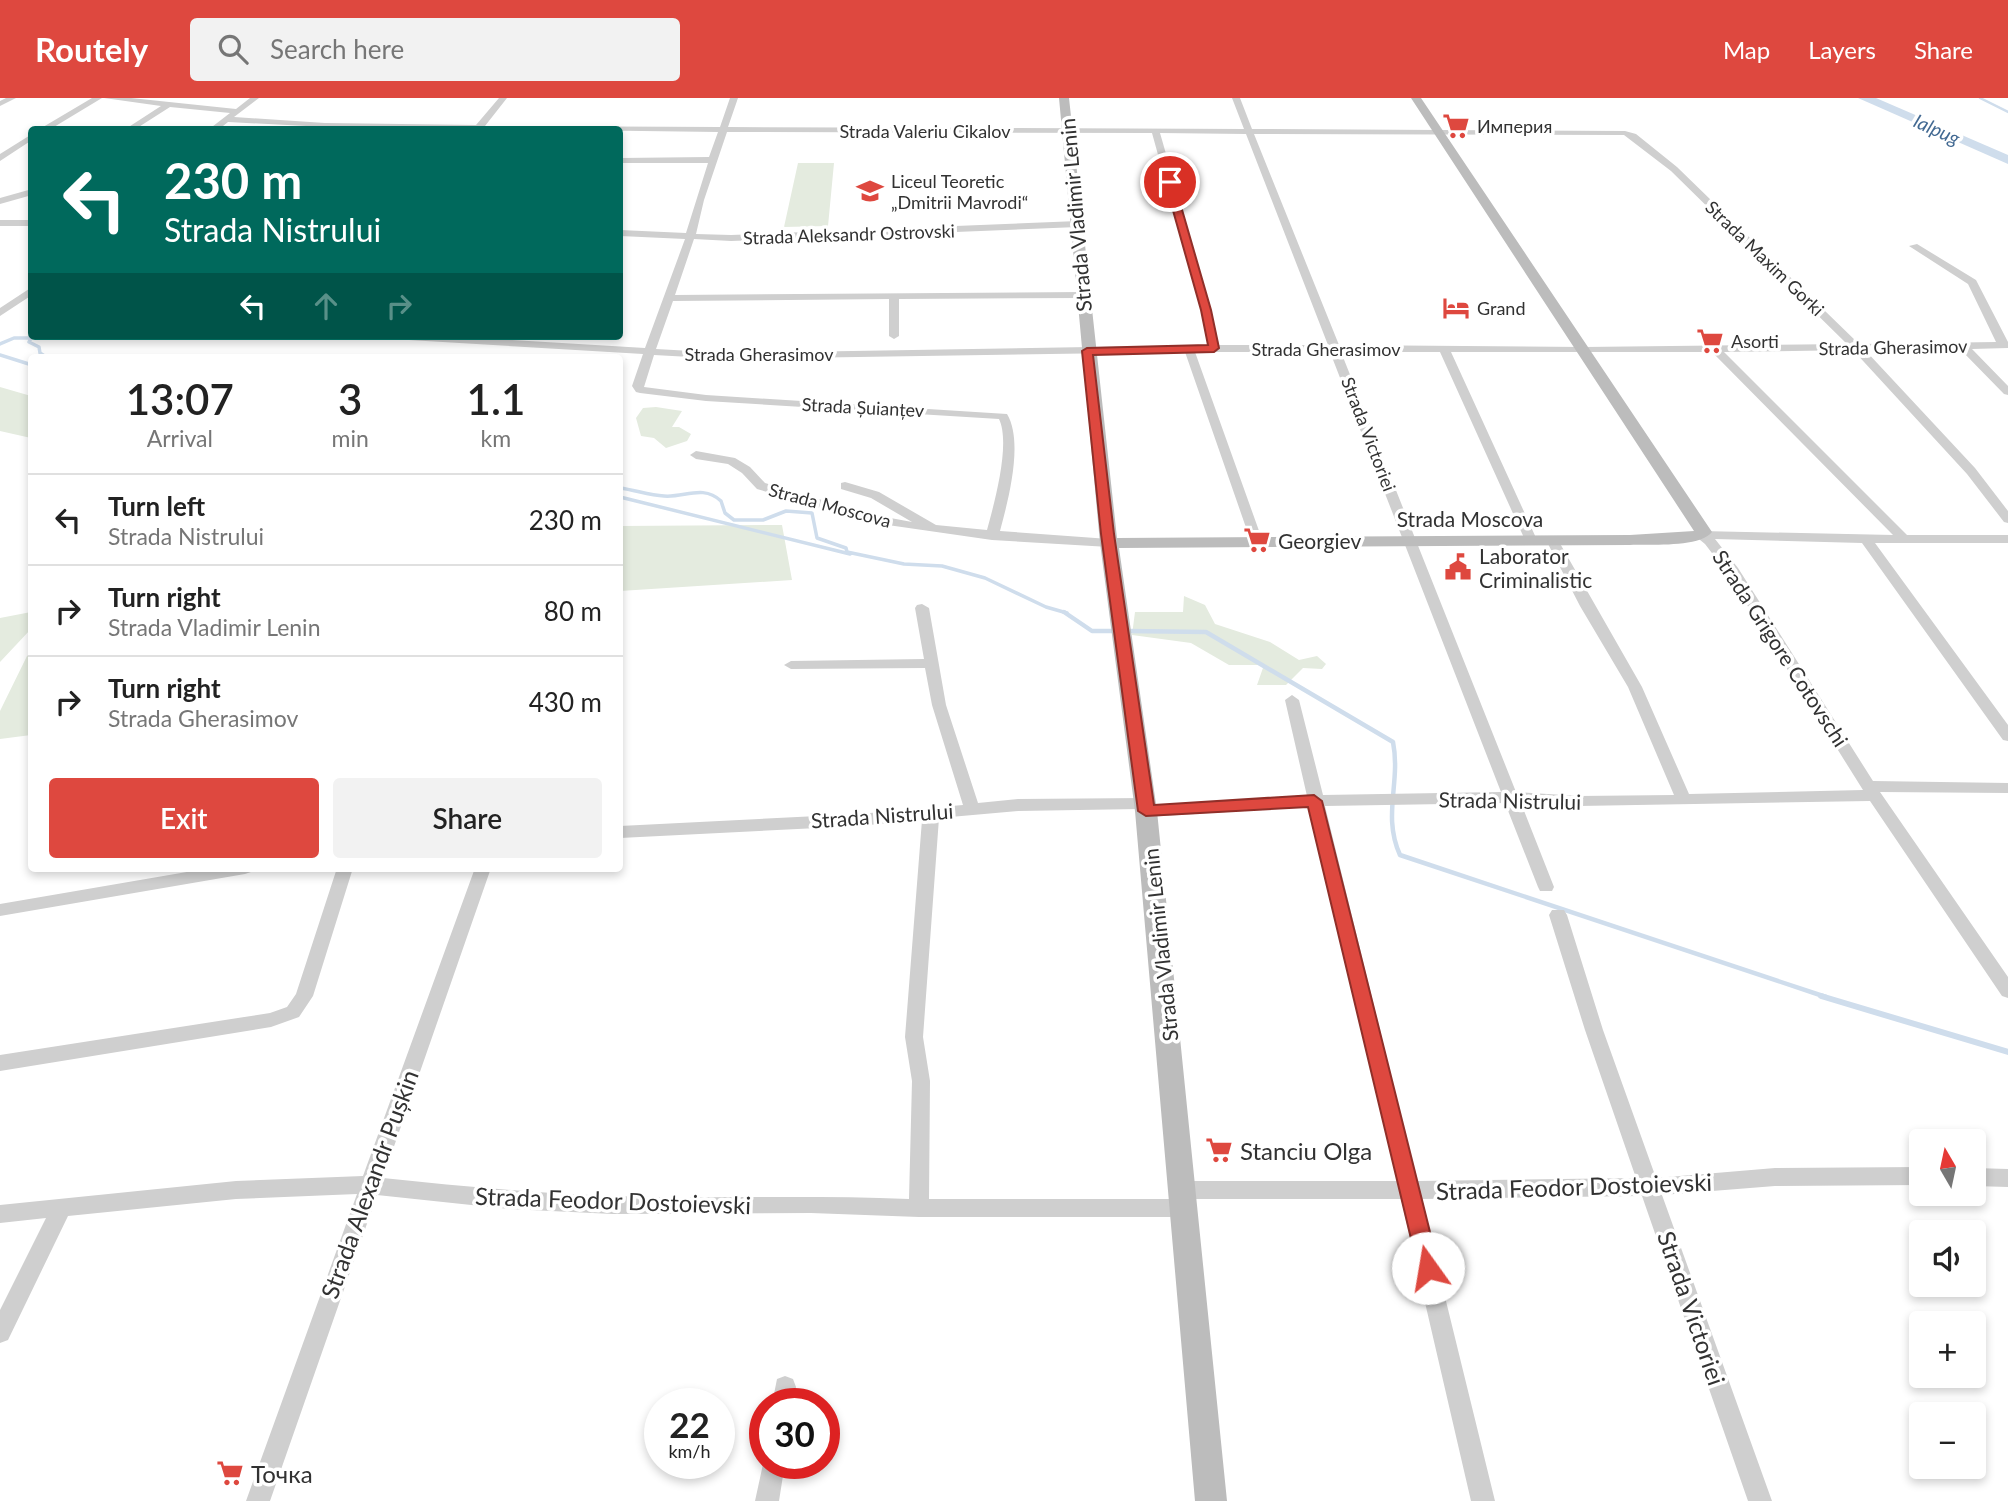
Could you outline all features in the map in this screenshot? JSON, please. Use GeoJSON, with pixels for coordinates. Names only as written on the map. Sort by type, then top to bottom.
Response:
{"type":"FeatureCollection","features":[{"type":"Feature","properties":{"kind":"main road","name":"Strada Vladimir Lenin"},"geometry":{"type":"LineString","coordinates":[[1064,98],[1078,224],[1087,351],[1109,543],[1146,807],[1211,1501]]}},
{"type":"Feature","properties":{"kind":"main road","name":"Strada Grigore Cotovschi"},"geometry":{"type":"LineString","coordinates":[[1416,98],[1702,527],[1700,535]]}},
{"type":"Feature","properties":{"kind":"main road","name":"Strada Moscova"},"geometry":{"type":"LineString","coordinates":[[1109,543],[1552,540],[1683,538],[1700,535]]}},
{"type":"Feature","properties":{"kind":"street"},"geometry":{"type":"LineString","coordinates":[[0,104],[12,98]]}},
{"type":"Feature","properties":{"kind":"street"},"geometry":{"type":"LineString","coordinates":[[49,126],[98,98]]}},
{"type":"Feature","properties":{"kind":"street"},"geometry":{"type":"LineString","coordinates":[[108,98],[236,111]]}},
{"type":"Feature","properties":{"kind":"street"},"geometry":{"type":"LineString","coordinates":[[217,126],[255,98]]}},
{"type":"Feature","properties":{"kind":"street"},"geometry":{"type":"LineString","coordinates":[[480,126],[503,98]]}},
{"type":"Feature","properties":{"kind":"street"},"geometry":{"type":"LineString","coordinates":[[649,353],[690,237],[699,200],[726,129],[734,98]]}},
{"type":"Feature","properties":{"kind":"street","name":"Strada Victoriei"},"geometry":{"type":"LineString","coordinates":[[1236,98],[1513,797],[1546,887]]}},
{"type":"Feature","properties":{"kind":"street"},"geometry":{"type":"LineString","coordinates":[[134,126],[169,104]]}},
{"type":"Feature","properties":{"kind":"street","name":"Strada Valeriu Cikalov"},"geometry":{"type":"LineString","coordinates":[[225,119],[310,126]]}},
{"type":"Feature","properties":{"kind":"street","name":"Strada Valeriu Cikalov"},"geometry":{"type":"LineString","coordinates":[[623,129],[1625,133]]}},
{"type":"Feature","properties":{"kind":"street"},"geometry":{"type":"LineString","coordinates":[[1155,131],[1206,310],[1214,348]]}},
{"type":"Feature","properties":{"kind":"street","name":"Strada Maxim Gorki"},"geometry":{"type":"LineString","coordinates":[[1625,133],[1633,136],[1690,184],[1857,348],[1971,471],[2008,519]]}},
{"type":"Feature","properties":{"kind":"street"},"geometry":{"type":"LineString","coordinates":[[0,158],[28,139]]}},
{"type":"Feature","properties":{"kind":"street"},"geometry":{"type":"LineString","coordinates":[[623,160],[714,160]]}},
{"type":"Feature","properties":{"kind":"street"},"geometry":{"type":"LineString","coordinates":[[0,201],[28,193]]}},
{"type":"Feature","properties":{"kind":"street"},"geometry":{"type":"LineString","coordinates":[[0,223],[28,223]]}},
{"type":"Feature","properties":{"kind":"street","name":"Strada Aleksandr Ostrovski"},"geometry":{"type":"LineString","coordinates":[[623,233],[690,237],[883,233],[1078,224]]}},
{"type":"Feature","properties":{"kind":"street"},"geometry":{"type":"LineString","coordinates":[[1914,246],[1972,282],[2005,345]]}},
{"type":"Feature","properties":{"kind":"street"},"geometry":{"type":"LineString","coordinates":[[0,313],[28,293]]}},
{"type":"Feature","properties":{"kind":"street"},"geometry":{"type":"LineString","coordinates":[[669,298],[1084,295]]}},
{"type":"Feature","properties":{"kind":"street"},"geometry":{"type":"LineString","coordinates":[[894,298],[894,336]]}},
{"type":"Feature","properties":{"kind":"street","name":"Strada Gherasimov"},"geometry":{"type":"LineString","coordinates":[[452,340],[649,353],[764,356],[1214,348],[1584,350],[2005,345]]}},
{"type":"Feature","properties":{"kind":"street"},"geometry":{"type":"LineString","coordinates":[[1963,346],[2008,392]]}},
{"type":"Feature","properties":{"kind":"street"},"geometry":{"type":"LineString","coordinates":[[1714,348],[1903,538]]}},
{"type":"Feature","properties":{"kind":"street"},"geometry":{"type":"LineString","coordinates":[[1189,349],[1257,542]]}},
{"type":"Feature","properties":{"kind":"street"},"geometry":{"type":"LineString","coordinates":[[1444,349],[1531,540]]}},
{"type":"Feature","properties":{"kind":"street","name":"Strada Șuianțev"},"geometry":{"type":"LineString","coordinates":[[649,353],[638,386],[644,393],[1003,416],[1009,425],[1004,480],[1000,509],[992,536]]}},
{"type":"Feature","properties":{"kind":"street","name":"Strada Moscova"},"geometry":{"type":"LineString","coordinates":[[696,455],[731,461],[747,470],[761,486],[867,518],[992,536],[1109,543]]}},
{"type":"Feature","properties":{"kind":"street","name":"Strada Moscova"},"geometry":{"type":"LineString","coordinates":[[845,486],[886,501],[932,528]]}},
{"type":"Feature","properties":{"kind":"street","name":"Strada Moscova"},"geometry":{"type":"LineString","coordinates":[[1700,535],[2008,540]]}},
{"type":"Feature","properties":{"kind":"street","name":"Strada Grigore Cotovschi"},"geometry":{"type":"LineString","coordinates":[[1700,535],[1710,541],[1731,568],[1872,791],[2008,991]]}},
{"type":"Feature","properties":{"kind":"street"},"geometry":{"type":"LineString","coordinates":[[1866,539],[2008,736]]}},
{"type":"Feature","properties":{"kind":"street"},"geometry":{"type":"LineString","coordinates":[[1552,540],[1635,687],[1684,800]]}},
{"type":"Feature","properties":{"kind":"street"},"geometry":{"type":"LineString","coordinates":[[922,608],[947,735],[972,808]]}},
{"type":"Feature","properties":{"kind":"street"},"geometry":{"type":"LineString","coordinates":[[791,665],[932,663]]}},
{"type":"Feature","properties":{"kind":"street"},"geometry":{"type":"LineString","coordinates":[[1292,700],[1483,1501]]}},
{"type":"Feature","properties":{"kind":"street","name":"Strada Nistrului"},"geometry":{"type":"LineString","coordinates":[[623,832],[858,820],[1018,805],[1146,807],[1513,797],[1684,800],[2008,788]]}},
{"type":"Feature","properties":{"kind":"street"},"geometry":{"type":"LineString","coordinates":[[919,1208],[921,1081],[914,1037],[931,812]]}},
{"type":"Feature","properties":{"kind":"street"},"geometry":{"type":"LineString","coordinates":[[0,910],[222,872]]}},
{"type":"Feature","properties":{"kind":"street"},"geometry":{"type":"LineString","coordinates":[[0,1063],[271,1020],[293,1012],[304,996],[344,872]]}},
{"type":"Feature","properties":{"kind":"street","name":"Strada Alexandr Pușkin"},"geometry":{"type":"LineString","coordinates":[[258,1501],[368,1185],[482,872]]}},
{"type":"Feature","properties":{"kind":"street","name":"Strada Victoriei"},"geometry":{"type":"LineString","coordinates":[[1558,915],[1594,1030],[1760,1501]]}},
{"type":"Feature","properties":{"kind":"street","name":"Strada Feodor Dostoievski"},"geometry":{"type":"LineString","coordinates":[[0,1214],[236,1190],[368,1185],[509,1200],[613,1205],[811,1204],[919,1208],[1410,1191],[1649,1187],[1774,1177],[1909,1176]]}},
{"type":"Feature","properties":{"kind":"street"},"geometry":{"type":"LineString","coordinates":[[1986,1177],[2008,1178]]}},
{"type":"Feature","properties":{"kind":"street"},"geometry":{"type":"LineString","coordinates":[[0,1333],[61,1209]]}},
{"type":"Feature","properties":{"kind":"street"},"geometry":{"type":"LineString","coordinates":[[767,1501],[770,1479]]}},
{"type":"Feature","properties":{"kind":"shaded area"},"geometry":{"type":"Polygon","coordinates":[[[798,163],[834,163],[828,226],[784,227],[798,163]]]}},
{"type":"Feature","properties":{"kind":"shaded area"},"geometry":{"type":"Polygon","coordinates":[[[0,387],[28,395],[28,437],[0,431],[0,387]]]}},
{"type":"Feature","properties":{"kind":"shaded area"},"geometry":{"type":"Polygon","coordinates":[[[643,408],[682,411],[672,427],[679,427],[691,434],[687,441],[666,448],[654,438],[641,436],[636,418],[643,408]]]}},
{"type":"Feature","properties":{"kind":"shaded area"},"geometry":{"type":"Polygon","coordinates":[[[782,525],[792,580],[623,591],[623,526],[782,525]]]}},
{"type":"Feature","properties":{"kind":"shaded area"},"geometry":{"type":"Polygon","coordinates":[[[1184,596],[1205,605],[1215,624],[1270,642],[1299,660],[1317,656],[1326,664],[1322,669],[1303,668],[1286,685],[1257,685],[1264,665],[1229,665],[1191,643],[1132,635],[1135,612],[1183,612],[1184,596]]]}},
{"type":"Feature","properties":{"kind":"shaded area"},"geometry":{"type":"Polygon","coordinates":[[[28,613],[28,632],[0,662],[0,618],[28,613]]]}},
{"type":"Feature","properties":{"kind":"shaded area"},"geometry":{"type":"Polygon","coordinates":[[[27,656],[28,735],[0,739],[0,711],[27,656]]]}},
{"type":"Feature","properties":{"kind":"waterway","name":"Ialpug"},"geometry":{"type":"LineString","coordinates":[[1865,98],[2008,160]]}},
{"type":"Feature","properties":{"kind":"waterway"},"geometry":{"type":"LineString","coordinates":[[1980,98],[2008,112]]}},
{"type":"Feature","properties":{"kind":"waterway"},"geometry":{"type":"LineString","coordinates":[[0,344],[14,338],[28,338]]}},
{"type":"Feature","properties":{"kind":"waterway"},"geometry":{"type":"LineString","coordinates":[[30,340],[29,342],[39,347],[42,354]]}},
{"type":"Feature","properties":{"kind":"waterway"},"geometry":{"type":"LineString","coordinates":[[0,355],[28,364]]}},
{"type":"Feature","properties":{"kind":"waterway"},"geometry":{"type":"LineString","coordinates":[[623,489],[664,496],[707,493],[721,501],[725,513],[734,520],[763,520],[786,511],[812,513],[817,538],[846,548],[847,552],[904,564],[942,566],[985,578],[1046,607],[1064,612]]}},
{"type":"Feature","properties":{"kind":"waterway"},"geometry":{"type":"LineString","coordinates":[[623,498],[850,554]]}},
{"type":"Feature","properties":{"kind":"waterway"},"geometry":{"type":"LineString","coordinates":[[1064,612],[1092,631],[1114,631]]}},
{"type":"Feature","properties":{"kind":"waterway"},"geometry":{"type":"LineString","coordinates":[[1127,631],[1206,632],[1393,742],[1395,771],[1392,826],[1400,855],[1826,997]]}},
{"type":"Feature","properties":{"kind":"waterway"},"geometry":{"type":"LineString","coordinates":[[1821,996],[2008,1052]]}},
{"type":"Feature","properties":{"kind":"place","name":"Империя"},"geometry":{"type":"Point","coordinates":[1456,126]}},
{"type":"Feature","properties":{"kind":"place","name":"Liceul Teoretic „Dmitrii Mavrodi“"},"geometry":{"type":"Point","coordinates":[870,191]}},
{"type":"Feature","properties":{"kind":"place","name":"Grand"},"geometry":{"type":"Point","coordinates":[1456,308]}},
{"type":"Feature","properties":{"kind":"place","name":"Asorti"},"geometry":{"type":"Point","coordinates":[1710,341]}},
{"type":"Feature","properties":{"kind":"place","name":"Georgiev"},"geometry":{"type":"Point","coordinates":[1257,540]}},
{"type":"Feature","properties":{"kind":"place","name":"Laborator Criminalistic"},"geometry":{"type":"Point","coordinates":[1458,567]}},
{"type":"Feature","properties":{"kind":"place","name":"Stanciu Olga"},"geometry":{"type":"Point","coordinates":[1219,1150]}},
{"type":"Feature","properties":{"kind":"place","name":"Точка"},"geometry":{"type":"Point","coordinates":[230,1473]}},
{"type":"Feature","properties":{"kind":"route"},"geometry":{"type":"LineString","coordinates":[[1170,182],[1214,348],[1087,351],[1108,534],[1146,811],[1314,801],[1428,1268]]}}]}
